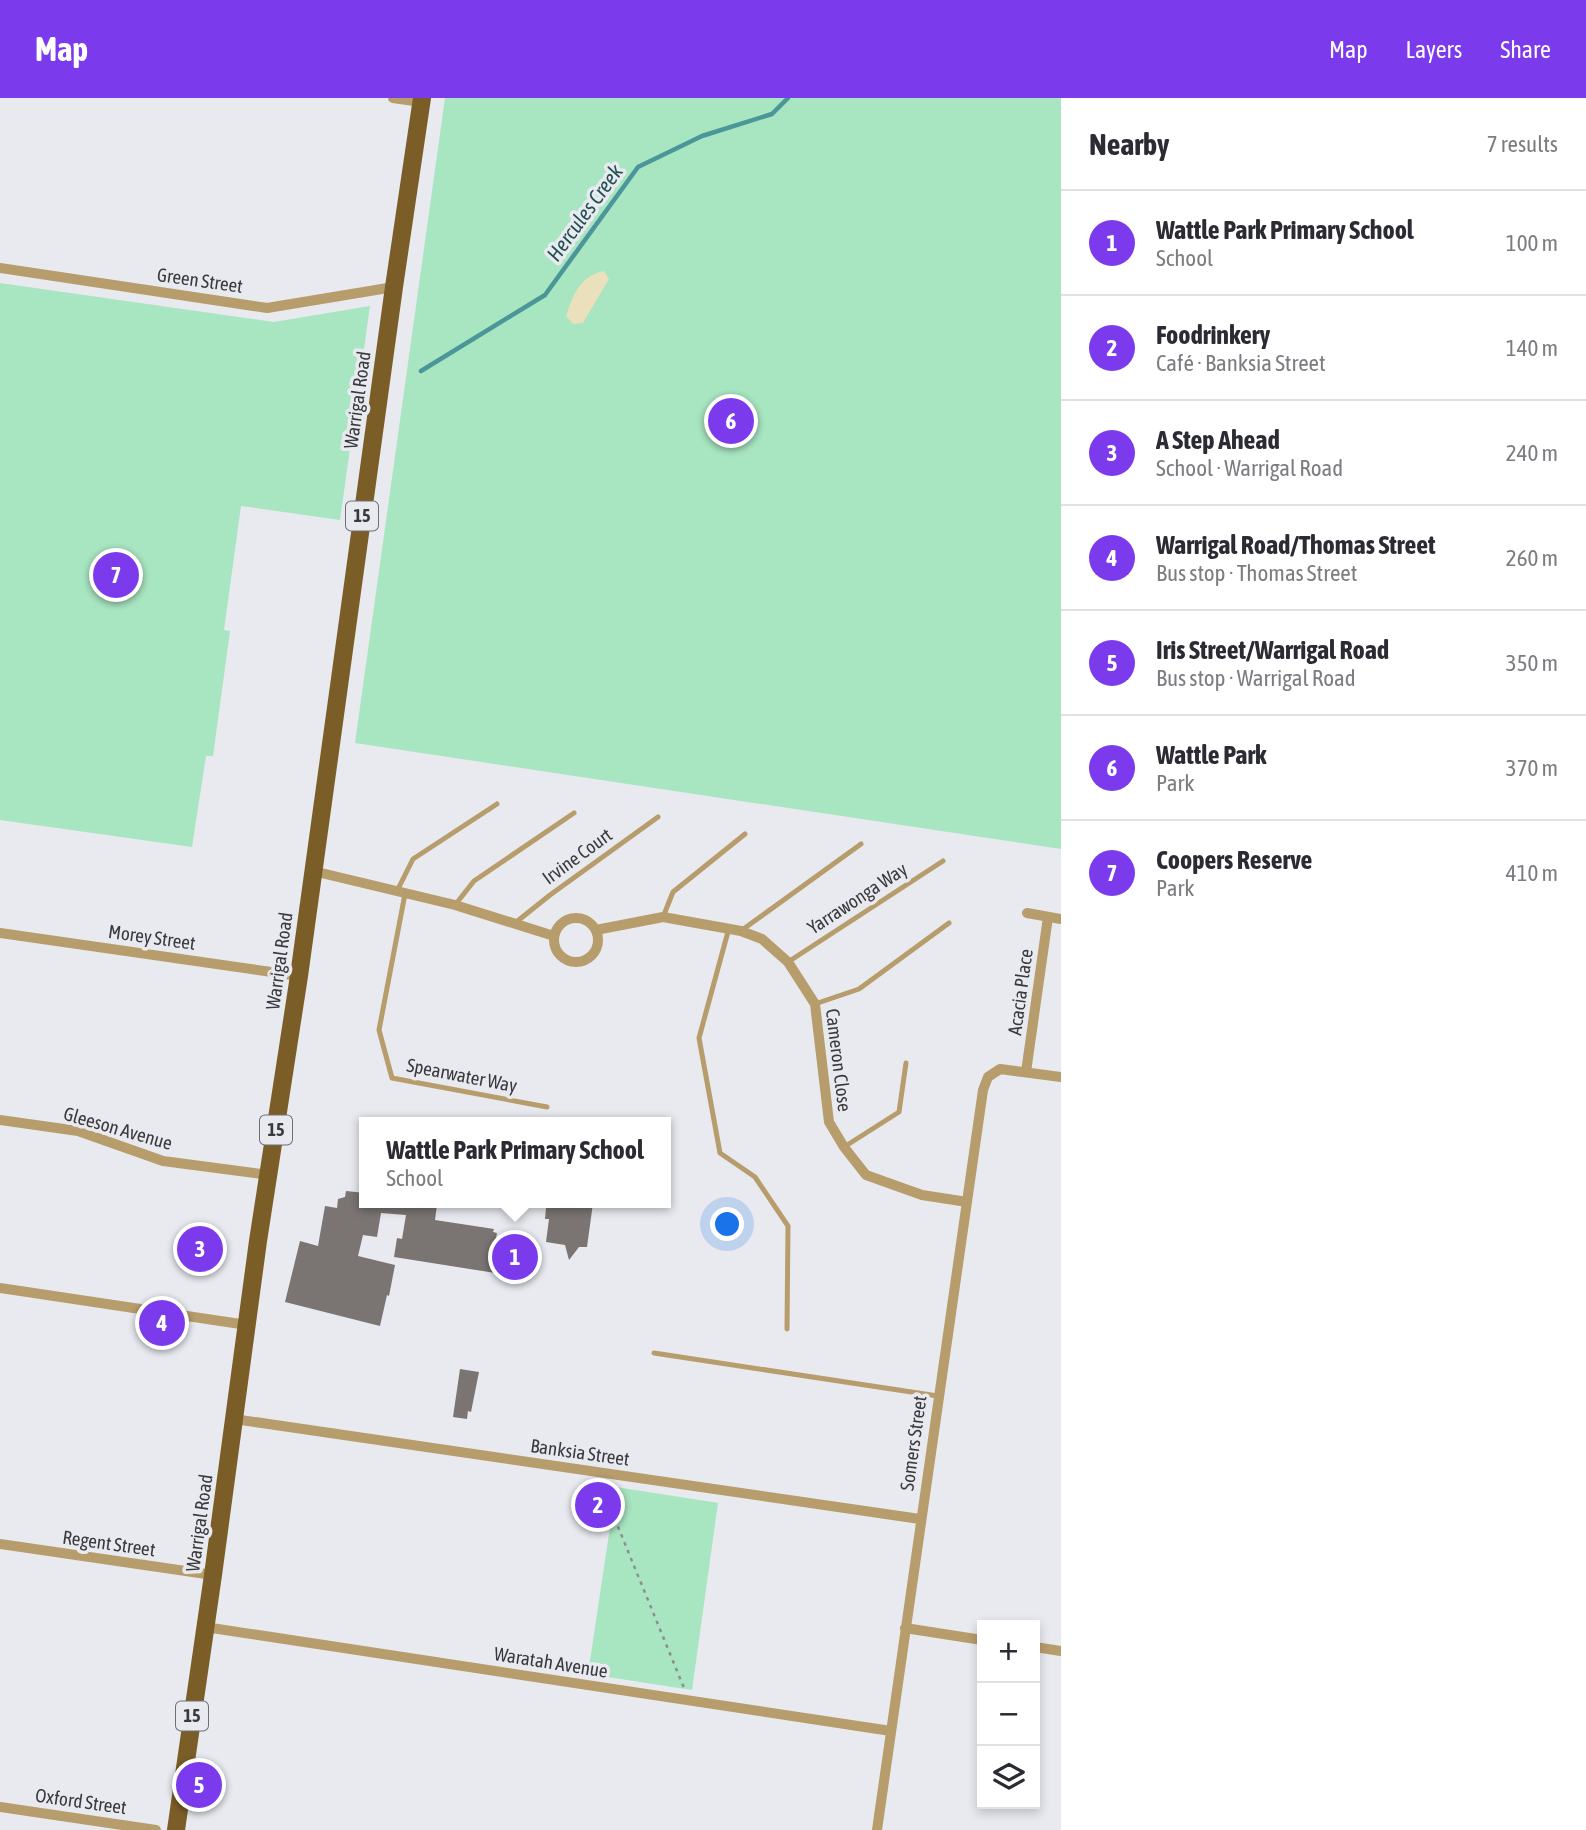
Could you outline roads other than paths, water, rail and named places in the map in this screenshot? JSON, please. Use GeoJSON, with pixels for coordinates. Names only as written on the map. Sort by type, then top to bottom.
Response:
{"type":"FeatureCollection","features":[{"type":"Feature","properties":{"kind":"main road","name":"Warrigal Road"},"geometry":{"type":"LineString","coordinates":[[176,1830],[422,100]]}},
{"type":"Feature","properties":{"kind":"street"},"geometry":{"type":"LineString","coordinates":[[393,98],[422,100]]}},
{"type":"Feature","properties":{"kind":"street","name":"Green Street"},"geometry":{"type":"LineString","coordinates":[[0,268],[267,308],[394,286]]}},
{"type":"Feature","properties":{"kind":"street"},"geometry":{"type":"LineString","coordinates":[[313,871],[455,905],[554,936]]}},
{"type":"Feature","properties":{"kind":"street"},"geometry":{"type":"LineString","coordinates":[[1027,912],[1061,919]]}},
{"type":"Feature","properties":{"kind":"street","name":"Cameron Close"},"geometry":{"type":"LineString","coordinates":[[596,930],[663,917],[735,929],[762,939],[788,962],[815,1004],[829,1122],[844,1147],[866,1175],[922,1195],[967,1202]]}},
{"type":"Feature","properties":{"kind":"street","name":"Acacia Place"},"geometry":{"type":"LineString","coordinates":[[1026,1072],[1048,917]]}},
{"type":"Feature","properties":{"kind":"street"},"geometry":{"type":"LineString","coordinates":[[573,918],[586,920],[596,930],[597,948],[589,958],[574,962],[561,956],[554,943],[554,936],[561,924],[573,918]]}},
{"type":"Feature","properties":{"kind":"street","name":"Morey Street"},"geometry":{"type":"LineString","coordinates":[[0,933],[299,976]]}},
{"type":"Feature","properties":{"kind":"street","name":"Somers Street"},"geometry":{"type":"LineString","coordinates":[[877,1830],[983,1090],[988,1077],[1000,1069],[1026,1072]]}},
{"type":"Feature","properties":{"kind":"street"},"geometry":{"type":"LineString","coordinates":[[1026,1072],[1061,1077]]}},
{"type":"Feature","properties":{"kind":"street","name":"Gleeson Avenue"},"geometry":{"type":"LineString","coordinates":[[0,1119],[78,1131],[163,1161],[269,1175]]}},
{"type":"Feature","properties":{"kind":"street"},"geometry":{"type":"LineString","coordinates":[[0,1288],[247,1325]]}},
{"type":"Feature","properties":{"kind":"street","name":"Banksia Street"},"geometry":{"type":"LineString","coordinates":[[234,1419],[920,1519]]}},
{"type":"Feature","properties":{"kind":"street","name":"Regent Street"},"geometry":{"type":"LineString","coordinates":[[0,1544],[213,1576]]}},
{"type":"Feature","properties":{"kind":"street","name":"Waratah Avenue"},"geometry":{"type":"LineString","coordinates":[[205,1627],[891,1731]]}},
{"type":"Feature","properties":{"kind":"street"},"geometry":{"type":"LineString","coordinates":[[905,1628],[977,1639]]}},
{"type":"Feature","properties":{"kind":"street"},"geometry":{"type":"LineString","coordinates":[[1040,1648],[1061,1651]]}},
{"type":"Feature","properties":{"kind":"street","name":"Oxford Street"},"geometry":{"type":"LineString","coordinates":[[0,1807],[156,1830]]}},
{"type":"Feature","properties":{"kind":"lane"},"geometry":{"type":"LineString","coordinates":[[401,892],[413,859],[497,804]]}},
{"type":"Feature","properties":{"kind":"lane"},"geometry":{"type":"LineString","coordinates":[[455,905],[474,881],[573,813]]}},
{"type":"Feature","properties":{"kind":"lane","name":"Irvine Court"},"geometry":{"type":"LineString","coordinates":[[515,923],[658,817]]}},
{"type":"Feature","properties":{"kind":"lane"},"geometry":{"type":"LineString","coordinates":[[663,917],[673,892],[745,834]]}},
{"type":"Feature","properties":{"kind":"lane"},"geometry":{"type":"LineString","coordinates":[[787,1329],[788,1226],[755,1177],[720,1153],[699,1038],[735,929],[861,844]]}},
{"type":"Feature","properties":{"kind":"lane","name":"Yarrawonga Way"},"geometry":{"type":"LineString","coordinates":[[788,962],[943,860]]}},
{"type":"Feature","properties":{"kind":"lane","name":"Spearwater Way"},"geometry":{"type":"LineString","coordinates":[[401,892],[379,1030],[392,1078],[547,1107]]}},
{"type":"Feature","properties":{"kind":"lane"},"geometry":{"type":"LineString","coordinates":[[815,1004],[859,989],[949,923]]}},
{"type":"Feature","properties":{"kind":"lane"},"geometry":{"type":"LineString","coordinates":[[844,1147],[899,1112],[906,1063]]}},
{"type":"Feature","properties":{"kind":"lane"},"geometry":{"type":"LineString","coordinates":[[654,1353],[938,1396]]}},
{"type":"Feature","properties":{"kind":"waterway","name":"Hercules Creek"},"geometry":{"type":"LineString","coordinates":[[421,371],[545,295],[638,167],[702,136],[772,114],[788,98]]}},
{"type":"Feature","properties":{"kind":"place","name":"Wattle Park"},"geometry":{"type":"Point","coordinates":[731,421]}},
{"type":"Feature","properties":{"kind":"place","name":"Coopers Reserve"},"geometry":{"type":"Point","coordinates":[116,575]}},
{"type":"Feature","properties":{"kind":"place","name":"A Step Ahead"},"geometry":{"type":"Point","coordinates":[200,1249]}},
{"type":"Feature","properties":{"kind":"place","name":"Wattle Park Primary School"},"geometry":{"type":"Point","coordinates":[515,1257]}},
{"type":"Feature","properties":{"kind":"place","name":"Warrigal Road/Thomas Street"},"geometry":{"type":"Point","coordinates":[162,1323]}},
{"type":"Feature","properties":{"kind":"place","name":"Foodrinkery"},"geometry":{"type":"Point","coordinates":[598,1505]}},
{"type":"Feature","properties":{"kind":"place","name":"Iris Street/Warrigal Road"},"geometry":{"type":"Point","coordinates":[199,1785]}}]}
